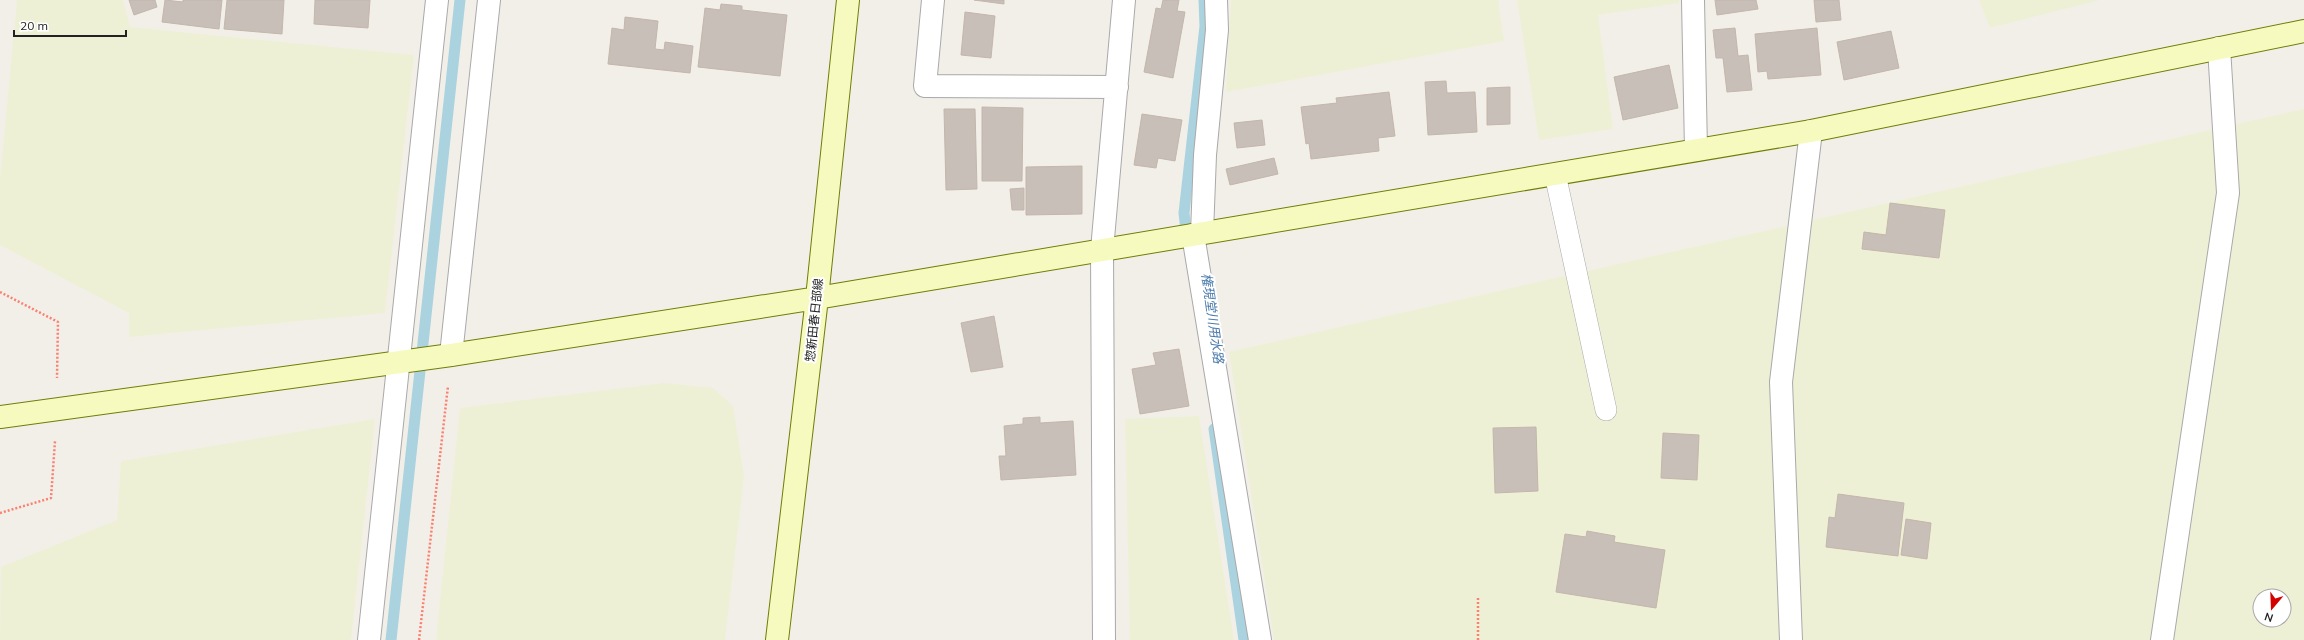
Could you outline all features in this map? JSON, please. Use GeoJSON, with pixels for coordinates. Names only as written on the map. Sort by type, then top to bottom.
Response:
{"type":"FeatureCollection","features":[{"type":"Feature","properties":{"kind":"street"},"geometry":{"type":"LineString","coordinates":[[369,640],[400,362],[437,0]]}},
{"type":"Feature","properties":{"kind":"street"},"geometry":{"type":"LineString","coordinates":[[451,354],[489,0]]}},
{"type":"Feature","properties":{"kind":"street","name":"惣新田春日部線"},"geometry":{"type":"LineString","coordinates":[[777,640],[817,298],[848,0]]}},
{"type":"Feature","properties":{"kind":"street"},"geometry":{"type":"LineString","coordinates":[[933,0],[925,86],[1117,87]]}},
{"type":"Feature","properties":{"kind":"street"},"geometry":{"type":"LineString","coordinates":[[1104,640],[1102,250],[1124,0]]}},
{"type":"Feature","properties":{"kind":"street"},"geometry":{"type":"LineString","coordinates":[[1216,0],[1217,30],[1206,156],[1195,235],[1260,640]]}},
{"type":"Feature","properties":{"kind":"street"},"geometry":{"type":"LineString","coordinates":[[1693,0],[1696,150]]}},
{"type":"Feature","properties":{"kind":"street"},"geometry":{"type":"LineString","coordinates":[[0,417],[400,362],[817,298],[1195,235],[1811,131],[2304,31]]}},
{"type":"Feature","properties":{"kind":"street"},"geometry":{"type":"LineString","coordinates":[[2162,640],[2228,193],[2219,48]]}},
{"type":"Feature","properties":{"kind":"street"},"geometry":{"type":"LineString","coordinates":[[1791,640],[1781,382],[1811,131]]}},
{"type":"Feature","properties":{"kind":"lane"},"geometry":{"type":"LineString","coordinates":[[1555,174],[1606,410]]}},
{"type":"Feature","properties":{"kind":"path"},"geometry":{"type":"LineString","coordinates":[[0,292],[58,322],[57,408],[51,498],[0,513]]}},
{"type":"Feature","properties":{"kind":"path"},"geometry":{"type":"LineString","coordinates":[[419,640],[451,354]]}},
{"type":"Feature","properties":{"kind":"path"},"geometry":{"type":"LineString","coordinates":[[1478,596],[1478,640]]}},
{"type":"Feature","properties":{"kind":"green space"},"geometry":{"type":"Polygon","coordinates":[[[17,0],[123,0],[130,27],[414,55],[385,313],[129,337],[129,313],[0,245],[0,179],[17,0]]]}},
{"type":"Feature","properties":{"kind":"green space"},"geometry":{"type":"Polygon","coordinates":[[[1231,0],[1498,0],[1504,41],[1226,92],[1231,0]]]}},
{"type":"Feature","properties":{"kind":"green space"},"geometry":{"type":"Polygon","coordinates":[[[1517,0],[1679,0],[1679,3],[1598,15],[1613,129],[1539,140],[1517,0]]]}},
{"type":"Feature","properties":{"kind":"green space"},"geometry":{"type":"Polygon","coordinates":[[[1979,0],[2100,0],[1990,28],[1979,0]]]}},
{"type":"Feature","properties":{"kind":"green space"},"geometry":{"type":"Polygon","coordinates":[[[2304,109],[2304,640],[1274,640],[1229,352],[2304,109]]]}},
{"type":"Feature","properties":{"kind":"green space"},"geometry":{"type":"Polygon","coordinates":[[[664,383],[713,388],[733,406],[744,476],[725,640],[436,640],[460,408],[664,383]]]}},
{"type":"Feature","properties":{"kind":"green space"},"geometry":{"type":"Polygon","coordinates":[[[1199,416],[1234,640],[1130,640],[1125,419],[1199,416]]]}},
{"type":"Feature","properties":{"kind":"green space"},"geometry":{"type":"Polygon","coordinates":[[[375,419],[351,640],[0,640],[1,567],[117,520],[121,461],[375,419]]]}},
{"type":"Feature","properties":{"kind":"building"},"geometry":{"type":"Polygon","coordinates":[[[129,0],[155,0],[157,7],[134,15],[129,0]]]}},
{"type":"Feature","properties":{"kind":"building"},"geometry":{"type":"Polygon","coordinates":[[[165,0],[183,2],[183,0],[222,0],[219,29],[162,22],[165,0]]]}},
{"type":"Feature","properties":{"kind":"building"},"geometry":{"type":"Polygon","coordinates":[[[227,0],[284,0],[282,34],[224,29],[227,0]]]}},
{"type":"Feature","properties":{"kind":"building"},"geometry":{"type":"Polygon","coordinates":[[[315,0],[370,0],[368,28],[314,24],[315,0]]]}},
{"type":"Feature","properties":{"kind":"building"},"geometry":{"type":"Polygon","coordinates":[[[974,0],[1004,0],[1004,4],[974,0]]]}},
{"type":"Feature","properties":{"kind":"building"},"geometry":{"type":"Polygon","coordinates":[[[1163,0],[1179,0],[1177,11],[1185,12],[1173,78],[1144,72],[1156,8],[1161,9],[1163,0]]]}},
{"type":"Feature","properties":{"kind":"building"},"geometry":{"type":"Polygon","coordinates":[[[1715,0],[1756,0],[1758,9],[1717,15],[1715,0]]]}},
{"type":"Feature","properties":{"kind":"building"},"geometry":{"type":"Polygon","coordinates":[[[1814,0],[1839,0],[1841,20],[1816,22],[1814,0]]]}},
{"type":"Feature","properties":{"kind":"building"},"geometry":{"type":"Polygon","coordinates":[[[721,4],[742,6],[742,10],[787,15],[780,76],[698,67],[705,8],[720,10],[721,4]]]}},
{"type":"Feature","properties":{"kind":"building"},"geometry":{"type":"Polygon","coordinates":[[[965,12],[995,16],[991,58],[961,55],[965,12]]]}},
{"type":"Feature","properties":{"kind":"building"},"geometry":{"type":"Polygon","coordinates":[[[625,17],[658,21],[655,49],[664,50],[665,42],[693,46],[690,73],[608,64],[612,28],[624,30],[625,17]]]}},
{"type":"Feature","properties":{"kind":"building"},"geometry":{"type":"Polygon","coordinates":[[[1735,28],[1738,56],[1748,55],[1752,90],[1727,92],[1723,58],[1716,58],[1713,30],[1735,28]]]}},
{"type":"Feature","properties":{"kind":"building"},"geometry":{"type":"Polygon","coordinates":[[[1817,28],[1821,75],[1768,79],[1767,71],[1758,72],[1755,34],[1817,28]]]}},
{"type":"Feature","properties":{"kind":"building"},"geometry":{"type":"Polygon","coordinates":[[[1891,31],[1899,68],[1844,80],[1837,42],[1891,31]]]}},
{"type":"Feature","properties":{"kind":"building"},"geometry":{"type":"Polygon","coordinates":[[[1669,65],[1678,108],[1623,120],[1614,77],[1669,65]]]}},
{"type":"Feature","properties":{"kind":"building"},"geometry":{"type":"Polygon","coordinates":[[[1446,81],[1447,93],[1475,92],[1477,132],[1428,135],[1425,82],[1446,81]]]}},
{"type":"Feature","properties":{"kind":"building"},"geometry":{"type":"Polygon","coordinates":[[[1510,87],[1510,124],[1487,125],[1487,88],[1510,87]]]}},
{"type":"Feature","properties":{"kind":"building"},"geometry":{"type":"Polygon","coordinates":[[[1389,92],[1395,136],[1378,138],[1379,151],[1311,159],[1309,143],[1306,144],[1301,107],[1337,103],[1336,98],[1389,92]]]}},
{"type":"Feature","properties":{"kind":"building"},"geometry":{"type":"Polygon","coordinates":[[[982,107],[1023,108],[1022,181],[982,181],[982,107]]]}},
{"type":"Feature","properties":{"kind":"building"},"geometry":{"type":"Polygon","coordinates":[[[944,109],[975,109],[977,189],[946,190],[944,109]]]}},
{"type":"Feature","properties":{"kind":"building"},"geometry":{"type":"Polygon","coordinates":[[[1142,114],[1182,120],[1175,161],[1158,158],[1156,168],[1134,165],[1142,114]]]}},
{"type":"Feature","properties":{"kind":"building"},"geometry":{"type":"Polygon","coordinates":[[[1262,120],[1265,145],[1237,148],[1234,123],[1262,120]]]}},
{"type":"Feature","properties":{"kind":"building"},"geometry":{"type":"Polygon","coordinates":[[[1274,158],[1278,174],[1230,185],[1226,169],[1274,158]]]}},
{"type":"Feature","properties":{"kind":"building"},"geometry":{"type":"Polygon","coordinates":[[[1082,166],[1082,214],[1026,215],[1026,167],[1082,166]]]}},
{"type":"Feature","properties":{"kind":"building"},"geometry":{"type":"Polygon","coordinates":[[[1024,188],[1024,210],[1012,210],[1010,189],[1024,188]]]}},
{"type":"Feature","properties":{"kind":"building"},"geometry":{"type":"Polygon","coordinates":[[[1890,203],[1945,210],[1939,258],[1862,249],[1864,232],[1886,235],[1890,203]]]}},
{"type":"Feature","properties":{"kind":"building"},"geometry":{"type":"Polygon","coordinates":[[[994,316],[1003,367],[971,372],[961,323],[994,316]]]}},
{"type":"Feature","properties":{"kind":"building"},"geometry":{"type":"Polygon","coordinates":[[[1179,349],[1189,406],[1140,414],[1132,369],[1156,365],[1153,353],[1179,349]]]}},
{"type":"Feature","properties":{"kind":"building"},"geometry":{"type":"Polygon","coordinates":[[[1040,417],[1040,423],[1073,421],[1076,475],[1001,480],[999,456],[1006,456],[1004,426],[1023,424],[1023,418],[1040,417]]]}},
{"type":"Feature","properties":{"kind":"building"},"geometry":{"type":"Polygon","coordinates":[[[1536,427],[1538,491],[1495,493],[1493,428],[1536,427]]]}},
{"type":"Feature","properties":{"kind":"building"},"geometry":{"type":"Polygon","coordinates":[[[1663,433],[1699,435],[1697,480],[1661,478],[1663,433]]]}},
{"type":"Feature","properties":{"kind":"building"},"geometry":{"type":"Polygon","coordinates":[[[1838,494],[1904,503],[1898,556],[1826,547],[1829,517],[1835,518],[1838,494]]]}},
{"type":"Feature","properties":{"kind":"building"},"geometry":{"type":"Polygon","coordinates":[[[1906,519],[1931,523],[1927,559],[1901,555],[1906,519]]]}},
{"type":"Feature","properties":{"kind":"building"},"geometry":{"type":"Polygon","coordinates":[[[1587,531],[1615,536],[1614,542],[1665,550],[1656,608],[1556,592],[1565,534],[1586,537],[1587,531]]]}},
{"type":"Feature","properties":{"kind":"waterway"},"geometry":{"type":"LineString","coordinates":[[391,640],[460,0]]}},
{"type":"Feature","properties":{"kind":"waterway","name":"権現堂川用水路"},"geometry":{"type":"LineString","coordinates":[[1187,239],[1184,213],[1205,26],[1204,0]]}},
{"type":"Feature","properties":{"kind":"waterway","name":"権現堂川用水路"},"geometry":{"type":"LineString","coordinates":[[1214,429],[1244,640]]}}]}
